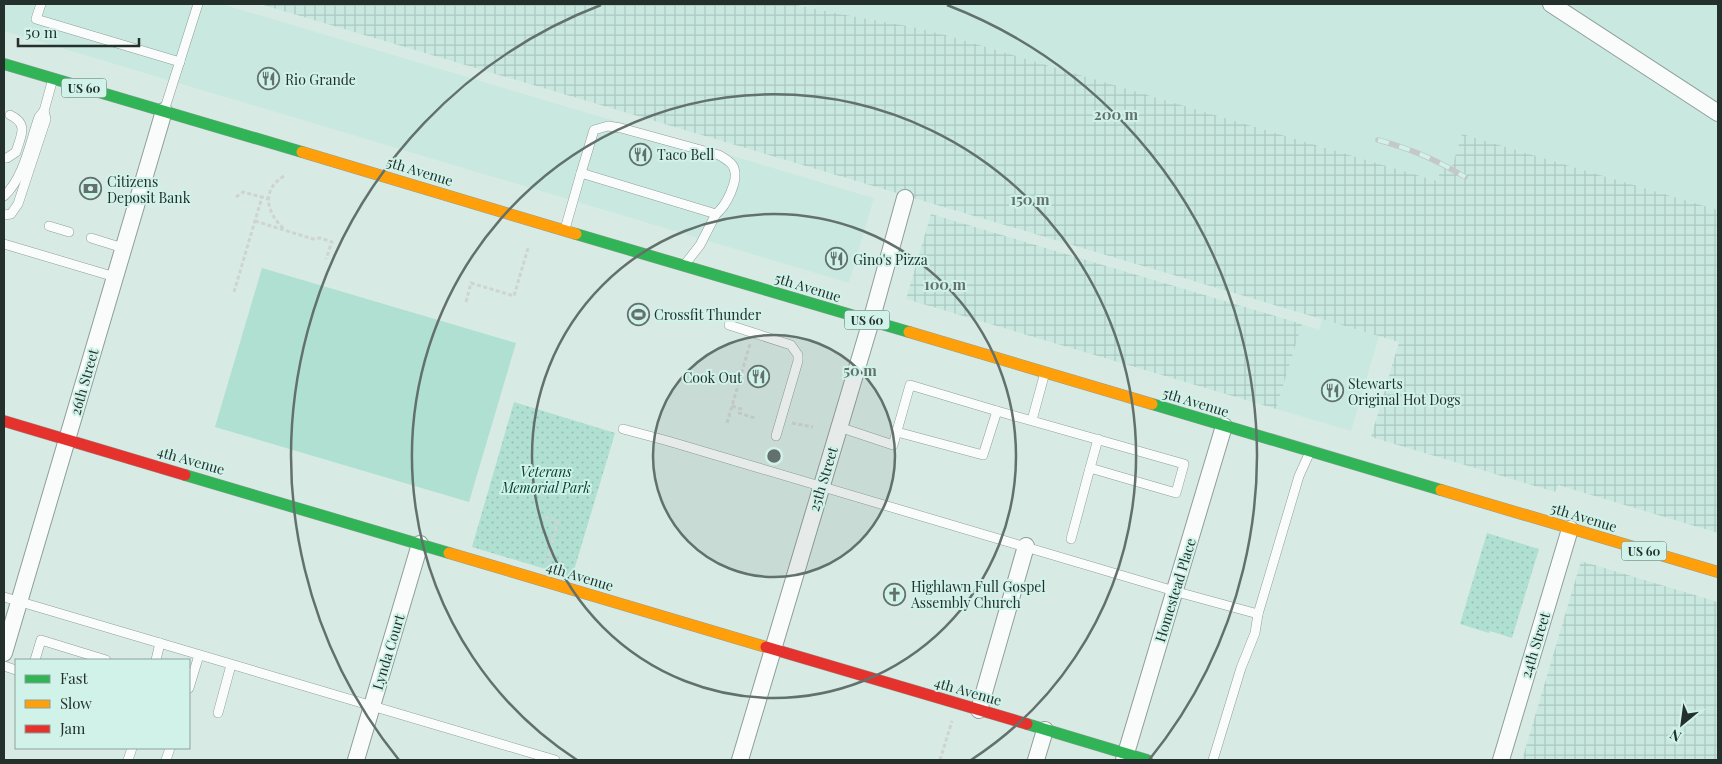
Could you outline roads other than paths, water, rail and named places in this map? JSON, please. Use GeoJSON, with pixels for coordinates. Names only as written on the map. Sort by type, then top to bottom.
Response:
{"type":"FeatureCollection","features":[{"type":"Feature","properties":{"kind":"main road","name":"5th Avenue"},"geometry":{"type":"LineString","coordinates":[[4,64],[1718,572]]}},
{"type":"Feature","properties":{"kind":"main road","name":"4th Avenue"},"geometry":{"type":"LineString","coordinates":[[4,421],[1045,730],[1125,757],[1147,760]]}},
{"type":"Feature","properties":{"kind":"street"},"geometry":{"type":"LineString","coordinates":[[1551,4],[1718,113]]}},
{"type":"Feature","properties":{"kind":"street","name":"26th Street"},"geometry":{"type":"LineString","coordinates":[[4,653],[12,599],[67,439],[164,111]]}},
{"type":"Feature","properties":{"kind":"street","name":"25th Street"},"geometry":{"type":"LineString","coordinates":[[740,760],[871,321],[905,198]]}},
{"type":"Feature","properties":{"kind":"street","name":"Homestead Place"},"geometry":{"type":"LineString","coordinates":[[1125,757],[1224,426]]}},
{"type":"Feature","properties":{"kind":"street","name":"24th Street"},"geometry":{"type":"LineString","coordinates":[[1501,760],[1570,529]]}},
{"type":"Feature","properties":{"kind":"street","name":"Lynda Court"},"geometry":{"type":"LineString","coordinates":[[356,760],[420,544]]}},
{"type":"Feature","properties":{"kind":"street"},"geometry":{"type":"LineString","coordinates":[[978,710],[1026,546]]}},
{"type":"Feature","properties":{"kind":"street"},"geometry":{"type":"LineString","coordinates":[[1036,760],[1045,730]]}},
{"type":"Feature","properties":{"kind":"lane"},"geometry":{"type":"LineString","coordinates":[[41,4],[36,19],[180,62]]}},
{"type":"Feature","properties":{"kind":"lane"},"geometry":{"type":"LineString","coordinates":[[164,111],[198,4]]}},
{"type":"Feature","properties":{"kind":"lane"},"geometry":{"type":"LineString","coordinates":[[4,196],[12,188],[18,176],[39,117],[44,111],[53,78]]}},
{"type":"Feature","properties":{"kind":"lane"},"geometry":{"type":"LineString","coordinates":[[4,216],[11,214],[18,204],[46,119],[44,111]]}},
{"type":"Feature","properties":{"kind":"lane"},"geometry":{"type":"LineString","coordinates":[[4,158],[16,152],[22,130],[20,119],[10,115]]}},
{"type":"Feature","properties":{"kind":"lane"},"geometry":{"type":"LineString","coordinates":[[565,230],[594,130],[608,126],[621,128],[719,155],[730,162],[734,168],[734,180],[728,198],[716,214],[700,245],[684,266]]}},
{"type":"Feature","properties":{"kind":"lane"},"geometry":{"type":"LineString","coordinates":[[581,173],[716,214]]}},
{"type":"Feature","properties":{"kind":"lane"},"geometry":{"type":"LineString","coordinates":[[49,226],[69,232]]}},
{"type":"Feature","properties":{"kind":"lane"},"geometry":{"type":"LineString","coordinates":[[91,238],[123,248]]}},
{"type":"Feature","properties":{"kind":"lane"},"geometry":{"type":"LineString","coordinates":[[4,244],[115,276]]}},
{"type":"Feature","properties":{"kind":"lane"},"geometry":{"type":"LineString","coordinates":[[729,325],[791,345],[798,354],[798,361],[776,436]]}},
{"type":"Feature","properties":{"kind":"lane"},"geometry":{"type":"LineString","coordinates":[[1032,420],[1045,373]]}},
{"type":"Feature","properties":{"kind":"lane"},"geometry":{"type":"LineString","coordinates":[[839,428],[893,445],[910,386],[1184,464],[1176,494],[1090,468]]}},
{"type":"Feature","properties":{"kind":"lane"},"geometry":{"type":"LineString","coordinates":[[897,432],[983,455],[997,411]]}},
{"type":"Feature","properties":{"kind":"lane"},"geometry":{"type":"LineString","coordinates":[[623,430],[668,441],[1258,614]]}},
{"type":"Feature","properties":{"kind":"lane"},"geometry":{"type":"LineString","coordinates":[[1070,540],[1098,439]]}},
{"type":"Feature","properties":{"kind":"lane"},"geometry":{"type":"LineString","coordinates":[[1213,760],[1241,668],[1255,633],[1258,614],[1299,476],[1310,451]]}},
{"type":"Feature","properties":{"kind":"lane"},"geometry":{"type":"LineString","coordinates":[[12,599],[555,760]]}},
{"type":"Feature","properties":{"kind":"lane"},"geometry":{"type":"LineString","coordinates":[[35,659],[41,640],[103,659]]}},
{"type":"Feature","properties":{"kind":"lane"},"geometry":{"type":"LineString","coordinates":[[156,659],[160,643]]}},
{"type":"Feature","properties":{"kind":"lane"},"geometry":{"type":"LineString","coordinates":[[190,685],[199,655]]}},
{"type":"Feature","properties":{"kind":"lane"},"geometry":{"type":"LineString","coordinates":[[218,713],[232,665]]}},
{"type":"Feature","properties":{"kind":"railway"},"geometry":{"type":"LineString","coordinates":[[1378,140],[1423,155],[1465,177]]}},
{"type":"Feature","properties":{"kind":"place","name":"Rio Grande"},"geometry":{"type":"Point","coordinates":[269,79]}},
{"type":"Feature","properties":{"kind":"place","name":"Taco Bell"},"geometry":{"type":"Point","coordinates":[641,154]}},
{"type":"Feature","properties":{"kind":"place","name":"Citizens Deposit Bank"},"geometry":{"type":"Point","coordinates":[91,189]}},
{"type":"Feature","properties":{"kind":"place","name":"Gino's Pizza"},"geometry":{"type":"Point","coordinates":[837,259]}},
{"type":"Feature","properties":{"kind":"place","name":"Crossfit Thunder"},"geometry":{"type":"Point","coordinates":[638,314]}},
{"type":"Feature","properties":{"kind":"place","name":"Cook Out"},"geometry":{"type":"Point","coordinates":[758,377]}},
{"type":"Feature","properties":{"kind":"place","name":"Stewarts Original Hot Dogs"},"geometry":{"type":"Point","coordinates":[1332,391]}},
{"type":"Feature","properties":{"kind":"place","name":"Highlawn Full Gospel Assembly Church"},"geometry":{"type":"Point","coordinates":[895,594]}},
{"type":"Feature","properties":{"kind":"park label","name":"Veterans Memorial Park"},"geometry":{"type":"Point","coordinates":[546,480]}}]}
